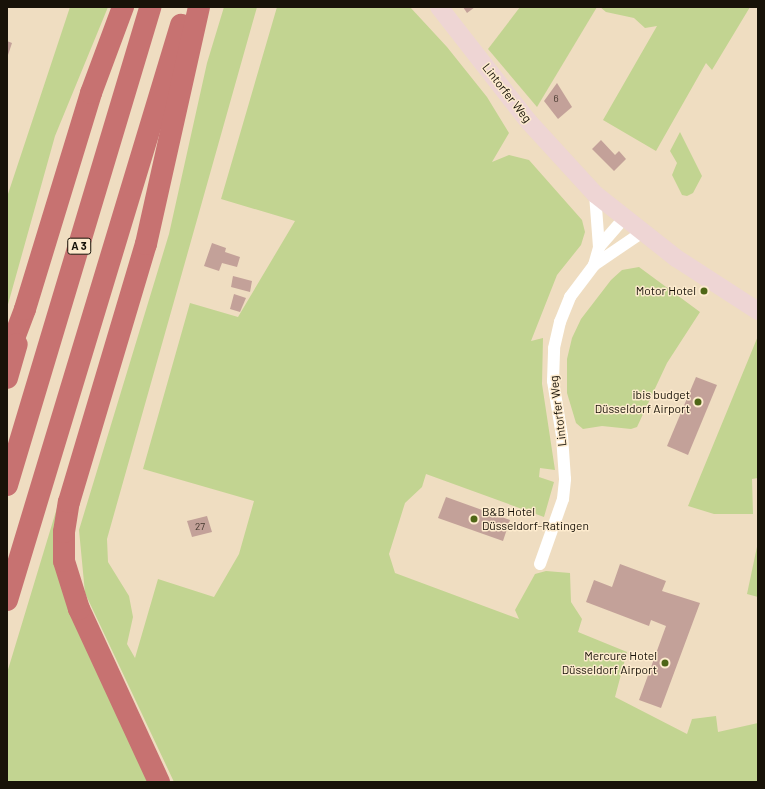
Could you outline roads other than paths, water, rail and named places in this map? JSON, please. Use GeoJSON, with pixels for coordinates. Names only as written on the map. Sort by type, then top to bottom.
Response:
{"type":"FeatureCollection","features":[{"type":"Feature","properties":{"kind":"highway"},"geometry":{"type":"LineString","coordinates":[[7,357],[20,325],[91,93],[123,7]]}},
{"type":"Feature","properties":{"kind":"highway","name":"A 3"},"geometry":{"type":"LineString","coordinates":[[7,485],[150,7]]}},
{"type":"Feature","properties":{"kind":"highway"},"geometry":{"type":"LineString","coordinates":[[7,600],[187,7]]}},
{"type":"Feature","properties":{"kind":"highway"},"geometry":{"type":"LineString","coordinates":[[159,782],[76,603],[64,561],[64,532],[69,502],[146,244],[199,7]]}},
{"type":"Feature","properties":{"kind":"highway"},"geometry":{"type":"LineString","coordinates":[[7,378],[15,357],[20,325]]}},
{"type":"Feature","properties":{"kind":"main road","name":"Lintorfer Weg"},"geometry":{"type":"LineString","coordinates":[[439,7],[529,122],[595,194],[641,233],[710,282],[758,311]]}},
{"type":"Feature","properties":{"kind":"street","name":"Lintorfer Weg"},"geometry":{"type":"LineString","coordinates":[[594,265],[599,247],[595,194]]}},
{"type":"Feature","properties":{"kind":"street","name":"Lintorfer Weg"},"geometry":{"type":"LineString","coordinates":[[599,247],[623,219]]}},
{"type":"Feature","properties":{"kind":"street","name":"Lintorfer Weg"},"geometry":{"type":"LineString","coordinates":[[540,564],[563,499],[565,479],[562,436],[553,381],[554,348],[560,322],[570,297],[594,265],[641,233]]}},
{"type":"Feature","properties":{"kind":"place","name":"Motor Hotel"},"geometry":{"type":"Point","coordinates":[704,291]}},
{"type":"Feature","properties":{"kind":"place","name":"ibis budget Düsseldorf Airport"},"geometry":{"type":"Point","coordinates":[698,402]}},
{"type":"Feature","properties":{"kind":"place","name":"B&B Hotel Düsseldorf-Ratingen"},"geometry":{"type":"Point","coordinates":[474,519]}},
{"type":"Feature","properties":{"kind":"place","name":"Mercure Hotel Düsseldorf Airport"},"geometry":{"type":"Point","coordinates":[665,663]}}]}
